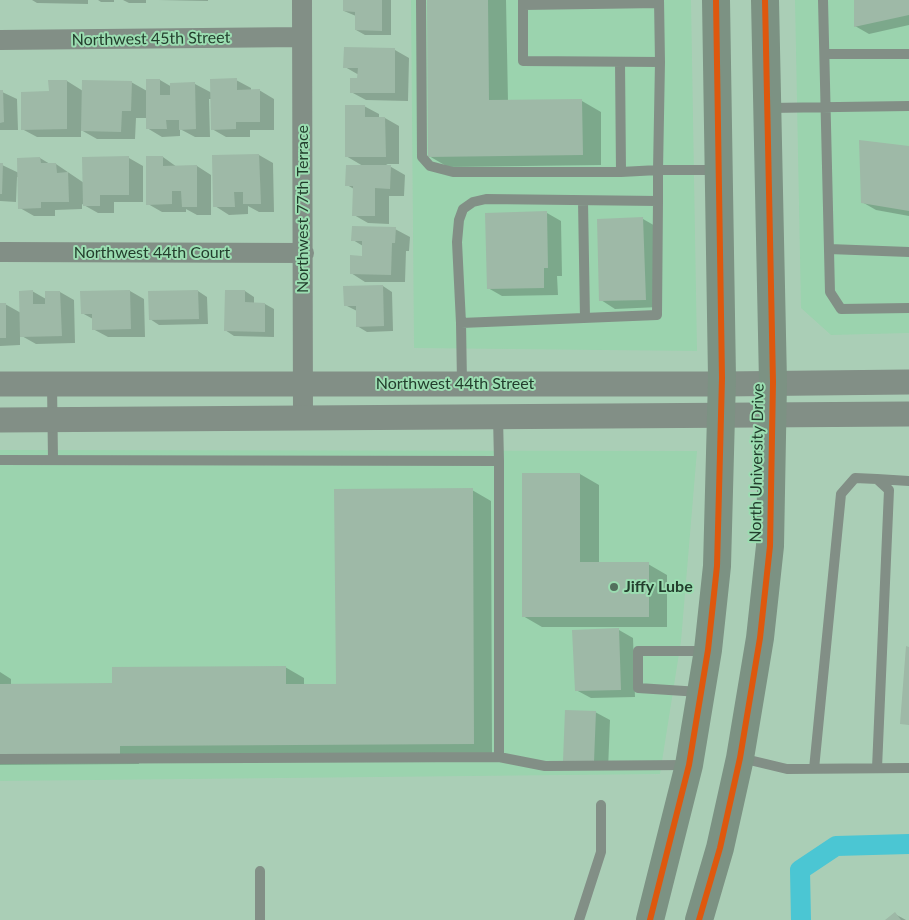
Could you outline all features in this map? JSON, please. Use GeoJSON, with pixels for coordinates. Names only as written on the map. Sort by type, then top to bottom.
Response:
{"type":"FeatureCollection","features":[{"type":"Feature","properties":{"kind":"main road"},"geometry":{"type":"LineString","coordinates":[[650,920],[689,765],[708,650],[717,566],[722,384],[716,0]]}},
{"type":"Feature","properties":{"kind":"main road","name":"North University Drive"},"geometry":{"type":"LineString","coordinates":[[699,920],[720,848],[740,758],[760,638],[770,546],[773,382],[765,0]]}},
{"type":"Feature","properties":{"kind":"street","name":"Northwest 77th Terrace"},"geometry":{"type":"LineString","coordinates":[[302,0],[303,418]]}},
{"type":"Feature","properties":{"kind":"street","name":"Northwest 45th Street"},"geometry":{"type":"LineString","coordinates":[[0,40],[302,37]]}},
{"type":"Feature","properties":{"kind":"street","name":"Northwest 44th Court"},"geometry":{"type":"LineString","coordinates":[[0,252],[304,253]]}},
{"type":"Feature","properties":{"kind":"street","name":"Northwest 44th Street"},"geometry":{"type":"LineString","coordinates":[[0,384],[722,384],[909,382]]}},
{"type":"Feature","properties":{"kind":"street","name":"Northwest 44th Street"},"geometry":{"type":"LineString","coordinates":[[0,420],[909,414]]}},
{"type":"Feature","properties":{"kind":"lane"},"geometry":{"type":"LineString","coordinates":[[421,0],[422,157],[430,166],[454,172],[720,170]]}},
{"type":"Feature","properties":{"kind":"lane"},"geometry":{"type":"LineString","coordinates":[[824,0],[830,292],[841,308],[909,308]]}},
{"type":"Feature","properties":{"kind":"lane"},"geometry":{"type":"LineString","coordinates":[[461,322],[657,315],[660,62],[659,2],[523,2],[523,61],[660,62]]}},
{"type":"Feature","properties":{"kind":"lane"},"geometry":{"type":"LineString","coordinates":[[825,54],[909,54]]}},
{"type":"Feature","properties":{"kind":"lane"},"geometry":{"type":"LineString","coordinates":[[620,62],[621,172]]}},
{"type":"Feature","properties":{"kind":"lane"},"geometry":{"type":"LineString","coordinates":[[767,108],[909,106]]}},
{"type":"Feature","properties":{"kind":"lane"},"geometry":{"type":"LineString","coordinates":[[462,384],[457,242],[459,220],[463,209],[473,202],[486,199],[658,201]]}},
{"type":"Feature","properties":{"kind":"lane"},"geometry":{"type":"LineString","coordinates":[[583,201],[585,318]]}},
{"type":"Feature","properties":{"kind":"lane"},"geometry":{"type":"LineString","coordinates":[[829,249],[909,252]]}},
{"type":"Feature","properties":{"kind":"lane"},"geometry":{"type":"LineString","coordinates":[[52,384],[53,460]]}},
{"type":"Feature","properties":{"kind":"lane"},"geometry":{"type":"LineString","coordinates":[[498,416],[499,757]]}},
{"type":"Feature","properties":{"kind":"lane"},"geometry":{"type":"LineString","coordinates":[[0,460],[499,461]]}},
{"type":"Feature","properties":{"kind":"lane"},"geometry":{"type":"LineString","coordinates":[[814,769],[842,494],[855,478],[909,482]]}},
{"type":"Feature","properties":{"kind":"lane"},"geometry":{"type":"LineString","coordinates":[[877,479],[890,490],[877,768]]}},
{"type":"Feature","properties":{"kind":"lane"},"geometry":{"type":"LineString","coordinates":[[701,692],[638,688],[638,651],[708,650]]}},
{"type":"Feature","properties":{"kind":"lane"},"geometry":{"type":"LineString","coordinates":[[0,759],[499,757],[545,766],[689,765]]}},
{"type":"Feature","properties":{"kind":"lane"},"geometry":{"type":"LineString","coordinates":[[740,758],[787,769],[909,768]]}},
{"type":"Feature","properties":{"kind":"lane"},"geometry":{"type":"LineString","coordinates":[[579,920],[602,852],[601,804]]}},
{"type":"Feature","properties":{"kind":"lane"},"geometry":{"type":"LineString","coordinates":[[260,871],[260,920]]}},
{"type":"Feature","properties":{"kind":"shaded area"},"geometry":{"type":"Polygon","coordinates":[[[411,0],[691,0],[697,351],[414,348],[411,0]]]}},
{"type":"Feature","properties":{"kind":"shaded area"},"geometry":{"type":"Polygon","coordinates":[[[795,0],[909,0],[909,333],[831,335],[801,308],[795,0]]]}},
{"type":"Feature","properties":{"kind":"shaded area"},"geometry":{"type":"Polygon","coordinates":[[[0,450],[697,451],[681,641],[660,774],[0,781],[0,450]]]}},
{"type":"Feature","properties":{"kind":"building"},"geometry":{"type":"Polygon","coordinates":[[[343,0],[382,0],[382,31],[355,30],[355,12],[343,11],[343,0]]]}},
{"type":"Feature","properties":{"kind":"building"},"geometry":{"type":"Polygon","coordinates":[[[427,0],[488,0],[489,100],[582,99],[583,155],[428,157],[427,0]]]}},
{"type":"Feature","properties":{"kind":"building"},"geometry":{"type":"Polygon","coordinates":[[[854,0],[909,0],[909,15],[854,27],[854,0]]]}},
{"type":"Feature","properties":{"kind":"building"},"geometry":{"type":"Polygon","coordinates":[[[344,47],[395,48],[395,93],[350,93],[350,78],[357,78],[358,68],[343,68],[344,47]]]}},
{"type":"Feature","properties":{"kind":"building"},"geometry":{"type":"Polygon","coordinates":[[[237,78],[237,90],[260,89],[260,122],[236,122],[236,129],[211,130],[210,79],[237,78]]]}},
{"type":"Feature","properties":{"kind":"building"},"geometry":{"type":"Polygon","coordinates":[[[146,79],[160,79],[160,95],[170,95],[170,83],[195,82],[196,129],[179,130],[179,120],[166,120],[167,129],[146,129],[146,79]]]}},
{"type":"Feature","properties":{"kind":"building"},"geometry":{"type":"Polygon","coordinates":[[[48,80],[67,80],[67,129],[21,130],[21,92],[49,91],[48,80]]]}},
{"type":"Feature","properties":{"kind":"building"},"geometry":{"type":"Polygon","coordinates":[[[82,80],[132,81],[131,111],[122,111],[121,132],[81,131],[82,80]]]}},
{"type":"Feature","properties":{"kind":"building"},"geometry":{"type":"Polygon","coordinates":[[[0,90],[3,90],[4,122],[0,123],[0,90]]]}},
{"type":"Feature","properties":{"kind":"building"},"geometry":{"type":"Polygon","coordinates":[[[345,105],[365,105],[365,117],[385,117],[386,157],[345,157],[345,105]]]}},
{"type":"Feature","properties":{"kind":"building"},"geometry":{"type":"Polygon","coordinates":[[[859,140],[909,146],[909,211],[861,203],[859,140]]]}},
{"type":"Feature","properties":{"kind":"building"},"geometry":{"type":"Polygon","coordinates":[[[259,154],[261,204],[243,204],[243,192],[234,192],[235,207],[213,207],[212,155],[259,154]]]}},
{"type":"Feature","properties":{"kind":"building"},"geometry":{"type":"Polygon","coordinates":[[[129,156],[129,195],[100,195],[100,206],[83,206],[82,157],[129,156]]]}},
{"type":"Feature","properties":{"kind":"building"},"geometry":{"type":"Polygon","coordinates":[[[146,156],[163,156],[163,166],[197,165],[197,207],[182,207],[181,191],[172,191],[172,204],[146,205],[146,156]]]}},
{"type":"Feature","properties":{"kind":"building"},"geometry":{"type":"Polygon","coordinates":[[[40,157],[41,163],[56,163],[57,173],[68,172],[69,202],[41,202],[41,208],[18,209],[17,158],[40,157]]]}},
{"type":"Feature","properties":{"kind":"building"},"geometry":{"type":"Polygon","coordinates":[[[0,163],[3,163],[2,194],[0,194],[0,163]]]}},
{"type":"Feature","properties":{"kind":"building"},"geometry":{"type":"Polygon","coordinates":[[[346,165],[391,165],[390,189],[375,188],[375,216],[352,216],[353,186],[345,186],[346,165]]]}},
{"type":"Feature","properties":{"kind":"building"},"geometry":{"type":"Polygon","coordinates":[[[547,211],[548,268],[544,268],[544,288],[487,289],[485,213],[547,211]]]}},
{"type":"Feature","properties":{"kind":"building"},"geometry":{"type":"Polygon","coordinates":[[[643,217],[646,300],[599,301],[597,219],[643,217]]]}},
{"type":"Feature","properties":{"kind":"building"},"geometry":{"type":"Polygon","coordinates":[[[352,226],[396,227],[395,243],[392,243],[391,275],[350,274],[350,255],[362,256],[362,241],[351,241],[352,226]]]}},
{"type":"Feature","properties":{"kind":"building"},"geometry":{"type":"Polygon","coordinates":[[[383,285],[384,326],[356,327],[356,306],[344,306],[343,286],[383,285]]]}},
{"type":"Feature","properties":{"kind":"building"},"geometry":{"type":"Polygon","coordinates":[[[33,290],[33,304],[45,304],[45,291],[60,291],[62,336],[20,337],[19,291],[33,290]]]}},
{"type":"Feature","properties":{"kind":"building"},"geometry":{"type":"Polygon","coordinates":[[[130,290],[131,329],[92,330],[92,314],[81,314],[80,291],[130,290]]]}},
{"type":"Feature","properties":{"kind":"building"},"geometry":{"type":"Polygon","coordinates":[[[198,290],[199,319],[149,320],[148,291],[198,290]]]}},
{"type":"Feature","properties":{"kind":"building"},"geometry":{"type":"Polygon","coordinates":[[[225,290],[245,290],[245,302],[265,303],[265,332],[224,331],[225,290]]]}},
{"type":"Feature","properties":{"kind":"building"},"geometry":{"type":"Polygon","coordinates":[[[0,303],[6,303],[6,338],[0,338],[0,303]]]}},
{"type":"Feature","properties":{"kind":"building"},"geometry":{"type":"Polygon","coordinates":[[[522,473],[580,473],[580,562],[649,562],[649,617],[522,617],[522,473]]]}},
{"type":"Feature","properties":{"kind":"building"},"geometry":{"type":"Polygon","coordinates":[[[473,488],[474,744],[120,746],[120,754],[0,754],[0,684],[112,683],[112,667],[286,666],[286,684],[336,684],[334,489],[473,488]]]}},
{"type":"Feature","properties":{"kind":"building"},"geometry":{"type":"Polygon","coordinates":[[[619,628],[621,690],[575,691],[572,630],[619,628]]]}},
{"type":"Feature","properties":{"kind":"building"},"geometry":{"type":"Polygon","coordinates":[[[906,646],[909,647],[909,725],[900,724],[906,646]]]}},
{"type":"Feature","properties":{"kind":"building"},"geometry":{"type":"Polygon","coordinates":[[[565,710],[596,711],[594,762],[563,761],[565,710]]]}},
{"type":"Feature","properties":{"kind":"building"},"geometry":{"type":"Polygon","coordinates":[[[895,912],[901,920],[885,920],[895,912]]]}},
{"type":"Feature","properties":{"kind":"waterway"},"geometry":{"type":"LineString","coordinates":[[801,920],[800,870],[836,846],[909,844]]}},
{"type":"Feature","properties":{"kind":"cycle path"},"geometry":{"type":"LineString","coordinates":[[650,920],[689,765],[708,650],[717,566],[722,378],[716,0]]}},
{"type":"Feature","properties":{"kind":"cycle path"},"geometry":{"type":"LineString","coordinates":[[699,920],[720,848],[740,758],[760,638],[770,546],[773,382],[765,0]]}},
{"type":"Feature","properties":{"kind":"place","name":"Jiffy Lube"},"geometry":{"type":"Point","coordinates":[614,587]}}]}
